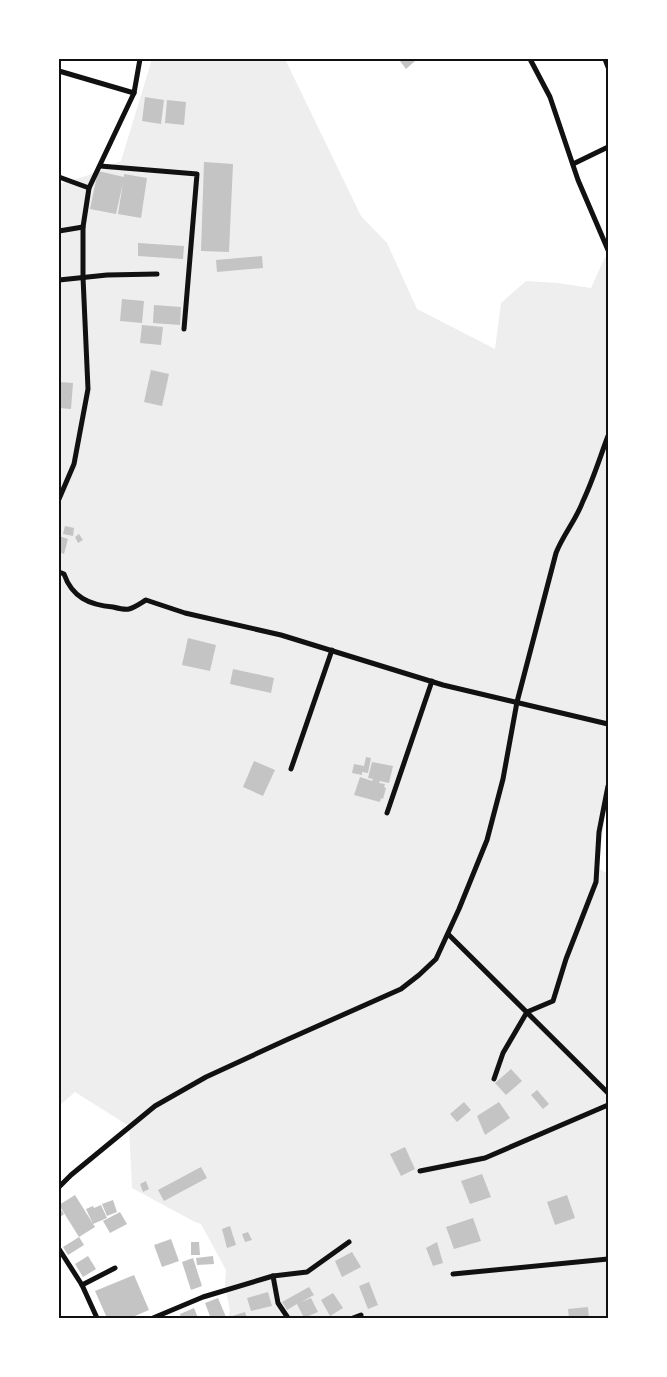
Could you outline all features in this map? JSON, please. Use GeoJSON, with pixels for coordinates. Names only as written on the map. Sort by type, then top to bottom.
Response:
{"type":"FeatureCollection","features":[{"type":"Feature","properties":{"kind":"street"},"geometry":{"type":"LineString","coordinates":[[59,499],[74,464],[88,388],[83,277],[83,227],[89,188],[134,93],[140,59]]}},
{"type":"Feature","properties":{"kind":"street"},"geometry":{"type":"LineString","coordinates":[[530,59],[550,97],[573,164],[608,250]]}},
{"type":"Feature","properties":{"kind":"street"},"geometry":{"type":"LineString","coordinates":[[605,59],[608,67]]}},
{"type":"Feature","properties":{"kind":"street"},"geometry":{"type":"LineString","coordinates":[[59,71],[134,93]]}},
{"type":"Feature","properties":{"kind":"street"},"geometry":{"type":"LineString","coordinates":[[573,164],[608,147]]}},
{"type":"Feature","properties":{"kind":"street"},"geometry":{"type":"LineString","coordinates":[[100,166],[197,174],[184,329]]}},
{"type":"Feature","properties":{"kind":"street"},"geometry":{"type":"LineString","coordinates":[[59,177],[89,188]]}},
{"type":"Feature","properties":{"kind":"street"},"geometry":{"type":"LineString","coordinates":[[59,231],[83,227]]}},
{"type":"Feature","properties":{"kind":"street"},"geometry":{"type":"LineString","coordinates":[[59,280],[107,275],[157,274]]}},
{"type":"Feature","properties":{"kind":"street"},"geometry":{"type":"LineString","coordinates":[[59,1187],[155,1106],[206,1077],[401,989],[420,975],[436,959],[487,840],[503,779],[517,702],[556,553],[583,502],[608,436]]}},
{"type":"Feature","properties":{"kind":"street"},"geometry":{"type":"LineString","coordinates":[[59,572],[64,574],[67,583],[74,592],[88,602],[98,605],[128,609],[146,600],[185,613],[281,635],[432,682],[608,724]]}},
{"type":"Feature","properties":{"kind":"street"},"geometry":{"type":"LineString","coordinates":[[291,769],[332,650]]}},
{"type":"Feature","properties":{"kind":"street"},"geometry":{"type":"LineString","coordinates":[[387,813],[432,682]]}},
{"type":"Feature","properties":{"kind":"street"},"geometry":{"type":"LineString","coordinates":[[494,1078],[503,1053],[527,1012],[553,1001],[566,959],[596,882],[599,832],[608,786]]}},
{"type":"Feature","properties":{"kind":"street"},"geometry":{"type":"LineString","coordinates":[[448,934],[608,1093]]}},
{"type":"Feature","properties":{"kind":"street"},"geometry":{"type":"LineString","coordinates":[[420,1171],[485,1158],[608,1105]]}},
{"type":"Feature","properties":{"kind":"street"},"geometry":{"type":"LineString","coordinates":[[153,1318],[203,1297],[273,1276],[307,1272],[349,1242]]}},
{"type":"Feature","properties":{"kind":"street"},"geometry":{"type":"LineString","coordinates":[[59,1249],[82,1285],[97,1318]]}},
{"type":"Feature","properties":{"kind":"street"},"geometry":{"type":"LineString","coordinates":[[453,1274],[608,1259]]}},
{"type":"Feature","properties":{"kind":"street"},"geometry":{"type":"LineString","coordinates":[[82,1285],[115,1268]]}},
{"type":"Feature","properties":{"kind":"street"},"geometry":{"type":"LineString","coordinates":[[273,1276],[278,1303],[288,1318]]}},
{"type":"Feature","properties":{"kind":"street"},"geometry":{"type":"LineString","coordinates":[[353,1318],[361,1315]]}},
{"type":"Feature","properties":{"kind":"shaded area"},"geometry":{"type":"Polygon","coordinates":[[[152,59],[285,59],[361,216],[387,243],[417,309],[495,349],[501,303],[526,281],[591,288],[605,257],[608,260],[608,794],[598,868],[608,874],[608,1318],[228,1318],[230,1310],[225,1287],[226,1270],[201,1224],[132,1188],[129,1126],[75,1092],[59,1106],[59,184],[86,176],[121,161],[152,59]]]}},
{"type":"Feature","properties":{"kind":"building"},"geometry":{"type":"Polygon","coordinates":[[[402,59],[413,59],[415,61],[406,69],[400,61],[402,59]]]}},
{"type":"Feature","properties":{"kind":"building"},"geometry":{"type":"Polygon","coordinates":[[[145,97],[164,100],[161,124],[142,121],[145,97]]]}},
{"type":"Feature","properties":{"kind":"building"},"geometry":{"type":"Polygon","coordinates":[[[167,100],[186,102],[184,125],[165,123],[167,100]]]}},
{"type":"Feature","properties":{"kind":"building"},"geometry":{"type":"Polygon","coordinates":[[[204,162],[233,164],[229,252],[201,251],[204,162]]]}},
{"type":"Feature","properties":{"kind":"building"},"geometry":{"type":"Polygon","coordinates":[[[98,171],[124,177],[124,174],[147,178],[141,218],[118,214],[123,183],[116,214],[90,209],[98,171]]]}},
{"type":"Feature","properties":{"kind":"building"},"geometry":{"type":"Polygon","coordinates":[[[138,243],[184,246],[183,259],[138,256],[138,243]]]}},
{"type":"Feature","properties":{"kind":"building"},"geometry":{"type":"Polygon","coordinates":[[[262,256],[263,268],[217,272],[216,260],[262,256]]]}},
{"type":"Feature","properties":{"kind":"building"},"geometry":{"type":"Polygon","coordinates":[[[122,299],[144,301],[142,323],[120,321],[122,299]]]}},
{"type":"Feature","properties":{"kind":"building"},"geometry":{"type":"Polygon","coordinates":[[[154,305],[181,307],[180,325],[153,323],[154,305]]]}},
{"type":"Feature","properties":{"kind":"building"},"geometry":{"type":"Polygon","coordinates":[[[142,325],[163,327],[161,345],[140,343],[142,325]]]}},
{"type":"Feature","properties":{"kind":"building"},"geometry":{"type":"Polygon","coordinates":[[[151,370],[169,374],[162,406],[144,402],[151,370]]]}},
{"type":"Feature","properties":{"kind":"building"},"geometry":{"type":"Polygon","coordinates":[[[59,382],[73,383],[71,409],[60,408],[59,382]]]}},
{"type":"Feature","properties":{"kind":"building"},"geometry":{"type":"Polygon","coordinates":[[[65,526],[74,528],[73,536],[63,534],[65,526]]]}},
{"type":"Feature","properties":{"kind":"building"},"geometry":{"type":"Polygon","coordinates":[[[79,534],[83,540],[78,543],[75,537],[79,534]]]}},
{"type":"Feature","properties":{"kind":"building"},"geometry":{"type":"Polygon","coordinates":[[[59,536],[68,539],[64,554],[59,552],[59,536]]]}},
{"type":"Feature","properties":{"kind":"building"},"geometry":{"type":"Polygon","coordinates":[[[188,638],[216,645],[210,671],[182,665],[188,638]]]}},
{"type":"Feature","properties":{"kind":"building"},"geometry":{"type":"Polygon","coordinates":[[[233,669],[274,678],[271,693],[230,684],[233,669]]]}},
{"type":"Feature","properties":{"kind":"building"},"geometry":{"type":"Polygon","coordinates":[[[366,757],[371,758],[368,773],[362,772],[362,775],[352,773],[354,764],[364,766],[366,757]]]}},
{"type":"Feature","properties":{"kind":"building"},"geometry":{"type":"Polygon","coordinates":[[[254,761],[275,770],[263,796],[243,787],[254,761]]]}},
{"type":"Feature","properties":{"kind":"building"},"geometry":{"type":"Polygon","coordinates":[[[372,762],[393,766],[389,783],[380,781],[379,783],[385,784],[384,787],[386,788],[383,799],[381,798],[380,802],[354,795],[360,777],[372,781],[373,779],[368,778],[372,762]]]}},
{"type":"Feature","properties":{"kind":"building"},"geometry":{"type":"Polygon","coordinates":[[[511,1069],[522,1081],[506,1095],[495,1083],[511,1069]]]}},
{"type":"Feature","properties":{"kind":"building"},"geometry":{"type":"Polygon","coordinates":[[[537,1090],[549,1104],[543,1109],[531,1095],[537,1090]]]}},
{"type":"Feature","properties":{"kind":"building"},"geometry":{"type":"Polygon","coordinates":[[[464,1102],[471,1110],[457,1122],[450,1114],[464,1102]]]}},
{"type":"Feature","properties":{"kind":"building"},"geometry":{"type":"Polygon","coordinates":[[[499,1102],[510,1118],[485,1135],[477,1116],[499,1102]]]}},
{"type":"Feature","properties":{"kind":"building"},"geometry":{"type":"Polygon","coordinates":[[[405,1147],[415,1169],[401,1176],[390,1154],[405,1147]]]}},
{"type":"Feature","properties":{"kind":"building"},"geometry":{"type":"Polygon","coordinates":[[[201,1167],[207,1178],[164,1201],[158,1190],[201,1167]]]}},
{"type":"Feature","properties":{"kind":"building"},"geometry":{"type":"Polygon","coordinates":[[[482,1174],[491,1197],[470,1204],[461,1181],[482,1174]]]}},
{"type":"Feature","properties":{"kind":"building"},"geometry":{"type":"Polygon","coordinates":[[[146,1181],[149,1189],[143,1192],[140,1184],[146,1181]]]}},
{"type":"Feature","properties":{"kind":"building"},"geometry":{"type":"Polygon","coordinates":[[[75,1195],[95,1227],[79,1237],[59,1205],[75,1195]]]}},
{"type":"Feature","properties":{"kind":"building"},"geometry":{"type":"Polygon","coordinates":[[[567,1195],[575,1218],[555,1225],[547,1202],[567,1195]]]}},
{"type":"Feature","properties":{"kind":"building"},"geometry":{"type":"Polygon","coordinates":[[[113,1200],[117,1212],[107,1216],[102,1204],[113,1200]]]}},
{"type":"Feature","properties":{"kind":"building"},"geometry":{"type":"Polygon","coordinates":[[[101,1205],[107,1218],[93,1224],[86,1209],[101,1205]]]}},
{"type":"Feature","properties":{"kind":"building"},"geometry":{"type":"Polygon","coordinates":[[[59,1207],[64,1214],[59,1218],[59,1207]]]}},
{"type":"Feature","properties":{"kind":"building"},"geometry":{"type":"Polygon","coordinates":[[[120,1212],[127,1224],[110,1233],[103,1221],[120,1212]]]}},
{"type":"Feature","properties":{"kind":"building"},"geometry":{"type":"Polygon","coordinates":[[[473,1218],[481,1241],[454,1249],[446,1227],[473,1218]]]}},
{"type":"Feature","properties":{"kind":"building"},"geometry":{"type":"Polygon","coordinates":[[[230,1226],[236,1245],[227,1248],[222,1229],[230,1226]]]}},
{"type":"Feature","properties":{"kind":"building"},"geometry":{"type":"Polygon","coordinates":[[[248,1232],[252,1240],[245,1242],[242,1234],[248,1232]]]}},
{"type":"Feature","properties":{"kind":"building"},"geometry":{"type":"Polygon","coordinates":[[[79,1237],[84,1245],[68,1255],[63,1247],[79,1237]]]}},
{"type":"Feature","properties":{"kind":"building"},"geometry":{"type":"Polygon","coordinates":[[[171,1239],[179,1261],[162,1267],[154,1245],[171,1239]]]}},
{"type":"Feature","properties":{"kind":"building"},"geometry":{"type":"Polygon","coordinates":[[[191,1242],[199,1242],[200,1255],[191,1255],[191,1242]]]}},
{"type":"Feature","properties":{"kind":"building"},"geometry":{"type":"Polygon","coordinates":[[[437,1242],[443,1263],[433,1266],[426,1248],[437,1242]]]}},
{"type":"Feature","properties":{"kind":"building"},"geometry":{"type":"Polygon","coordinates":[[[352,1252],[361,1267],[342,1277],[335,1261],[352,1252]]]}},
{"type":"Feature","properties":{"kind":"building"},"geometry":{"type":"Polygon","coordinates":[[[88,1256],[96,1269],[83,1277],[75,1264],[88,1256]]]}},
{"type":"Feature","properties":{"kind":"building"},"geometry":{"type":"Polygon","coordinates":[[[213,1256],[214,1264],[197,1265],[196,1258],[213,1256]]]}},
{"type":"Feature","properties":{"kind":"building"},"geometry":{"type":"Polygon","coordinates":[[[193,1258],[202,1286],[191,1290],[182,1262],[193,1258]]]}},
{"type":"Feature","properties":{"kind":"building"},"geometry":{"type":"Polygon","coordinates":[[[134,1275],[149,1310],[130,1318],[107,1318],[95,1291],[134,1275]]]}},
{"type":"Feature","properties":{"kind":"building"},"geometry":{"type":"Polygon","coordinates":[[[369,1282],[378,1305],[368,1309],[359,1286],[369,1282]]]}},
{"type":"Feature","properties":{"kind":"building"},"geometry":{"type":"Polygon","coordinates":[[[309,1287],[314,1295],[301,1302],[311,1298],[318,1312],[304,1318],[297,1304],[287,1310],[282,1302],[309,1287]]]}},
{"type":"Feature","properties":{"kind":"building"},"geometry":{"type":"Polygon","coordinates":[[[268,1292],[272,1306],[251,1311],[247,1298],[268,1292]]]}},
{"type":"Feature","properties":{"kind":"building"},"geometry":{"type":"Polygon","coordinates":[[[333,1293],[343,1308],[330,1316],[321,1300],[333,1293]]]}},
{"type":"Feature","properties":{"kind":"building"},"geometry":{"type":"Polygon","coordinates":[[[218,1298],[226,1317],[206,1318],[210,1316],[205,1303],[218,1298]]]}},
{"type":"Feature","properties":{"kind":"building"},"geometry":{"type":"Polygon","coordinates":[[[588,1307],[589,1318],[569,1318],[568,1309],[588,1307]]]}},
{"type":"Feature","properties":{"kind":"building"},"geometry":{"type":"Polygon","coordinates":[[[194,1308],[198,1318],[181,1318],[180,1314],[194,1308]]]}},
{"type":"Feature","properties":{"kind":"building"},"geometry":{"type":"Polygon","coordinates":[[[245,1312],[247,1318],[226,1318],[245,1312]]]}}]}
